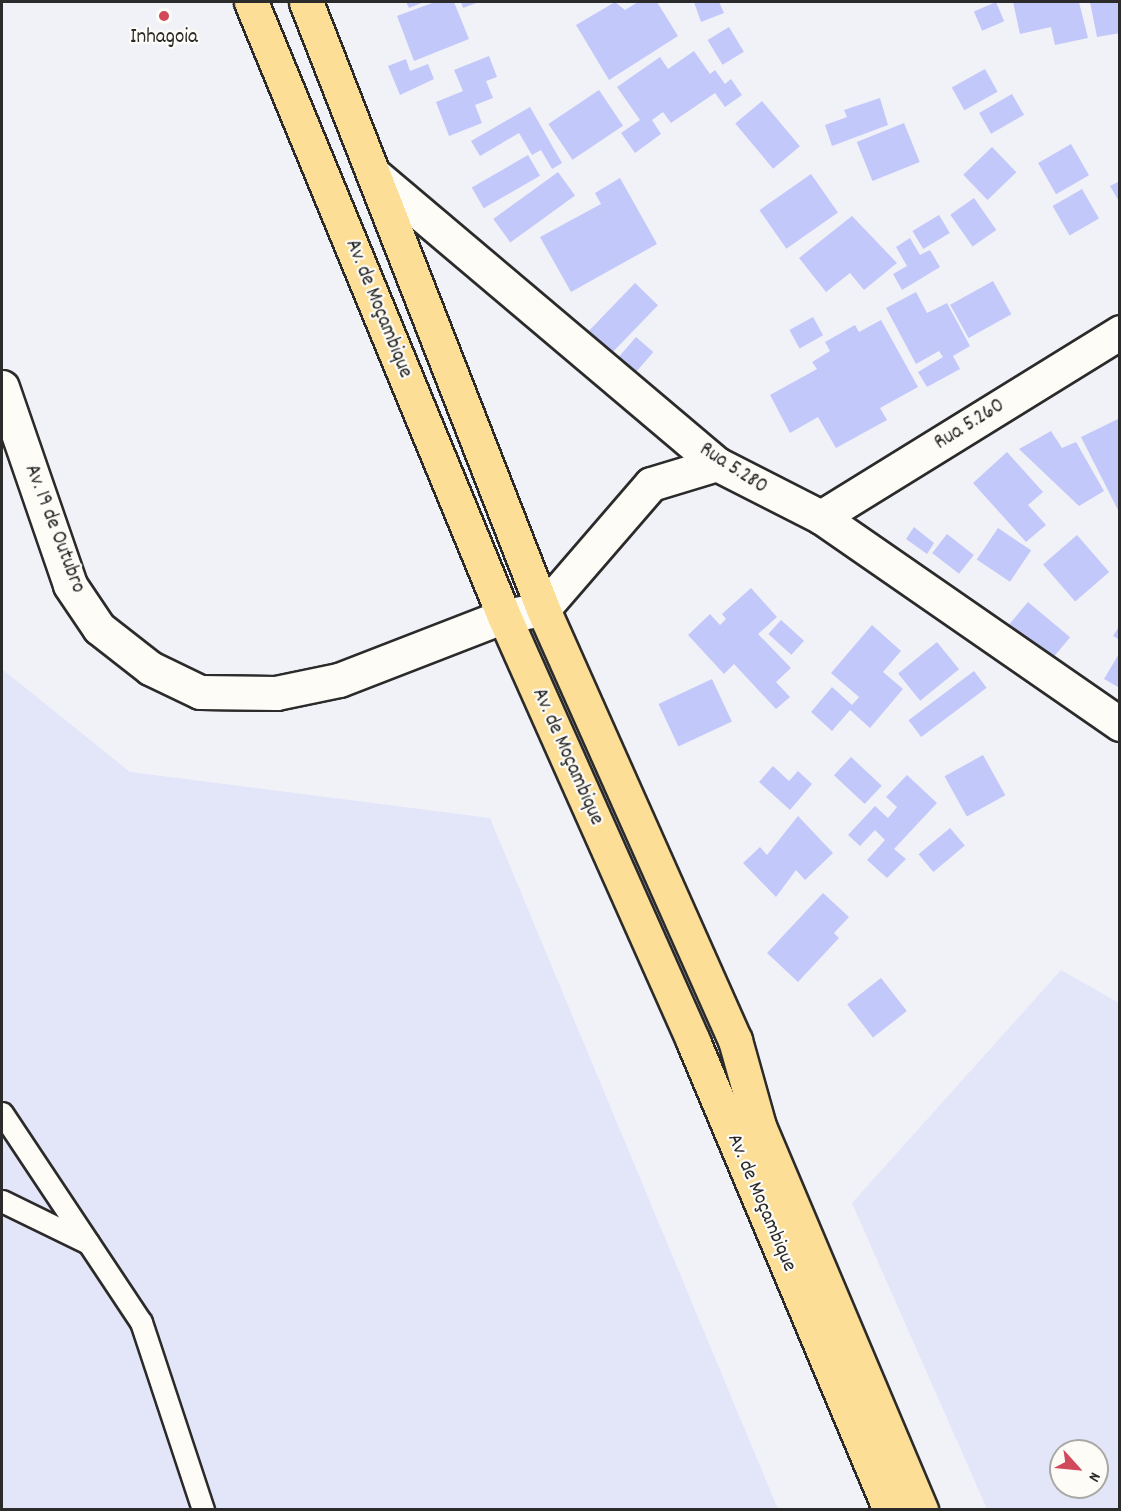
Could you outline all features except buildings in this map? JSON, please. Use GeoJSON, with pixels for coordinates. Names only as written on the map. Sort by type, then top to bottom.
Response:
{"type":"FeatureCollection","features":[{"type":"Feature","properties":{"kind":"highway","name":"Av. de Moçambique"},"geometry":{"type":"LineString","coordinates":[[251,2],[504,616],[693,1041],[890,1509]]}},
{"type":"Feature","properties":{"kind":"highway","name":"Av. de Moçambique"},"geometry":{"type":"LineString","coordinates":[[306,2],[543,609],[735,1040],[759,1126],[921,1509]]}},
{"type":"Feature","properties":{"kind":"street","name":"Rua 5.280"},"geometry":{"type":"LineString","coordinates":[[375,174],[717,464],[821,517],[1119,724]]}},
{"type":"Feature","properties":{"kind":"street","name":"Rua 5.260"},"geometry":{"type":"LineString","coordinates":[[821,517],[1119,332]]}},
{"type":"Feature","properties":{"kind":"street","name":"Av. 19 de Outubro"},"geometry":{"type":"LineString","coordinates":[[2,387],[70,585],[99,628],[150,668],[201,692],[276,693],[339,680],[504,616],[543,609]]}},
{"type":"Feature","properties":{"kind":"street"},"geometry":{"type":"LineString","coordinates":[[543,609],[651,484],[717,464]]}},
{"type":"Feature","properties":{"kind":"lane"},"geometry":{"type":"LineString","coordinates":[[2,1113],[141,1322],[203,1509]]}},
{"type":"Feature","properties":{"kind":"lane"},"geometry":{"type":"LineString","coordinates":[[2,1201],[89,1243]]}},
{"type":"Feature","properties":{"kind":"shaded area"},"geometry":{"type":"Polygon","coordinates":[[[2,669],[130,772],[490,818],[778,1509],[2,1509],[2,669]]]}},
{"type":"Feature","properties":{"kind":"shaded area"},"geometry":{"type":"Polygon","coordinates":[[[1061,970],[1119,1003],[1119,1509],[987,1509],[852,1203],[1061,970]]]}},
{"type":"Feature","properties":{"kind":"place","name":"Inhagoia"},"geometry":{"type":"Point","coordinates":[164,16]}}]}
